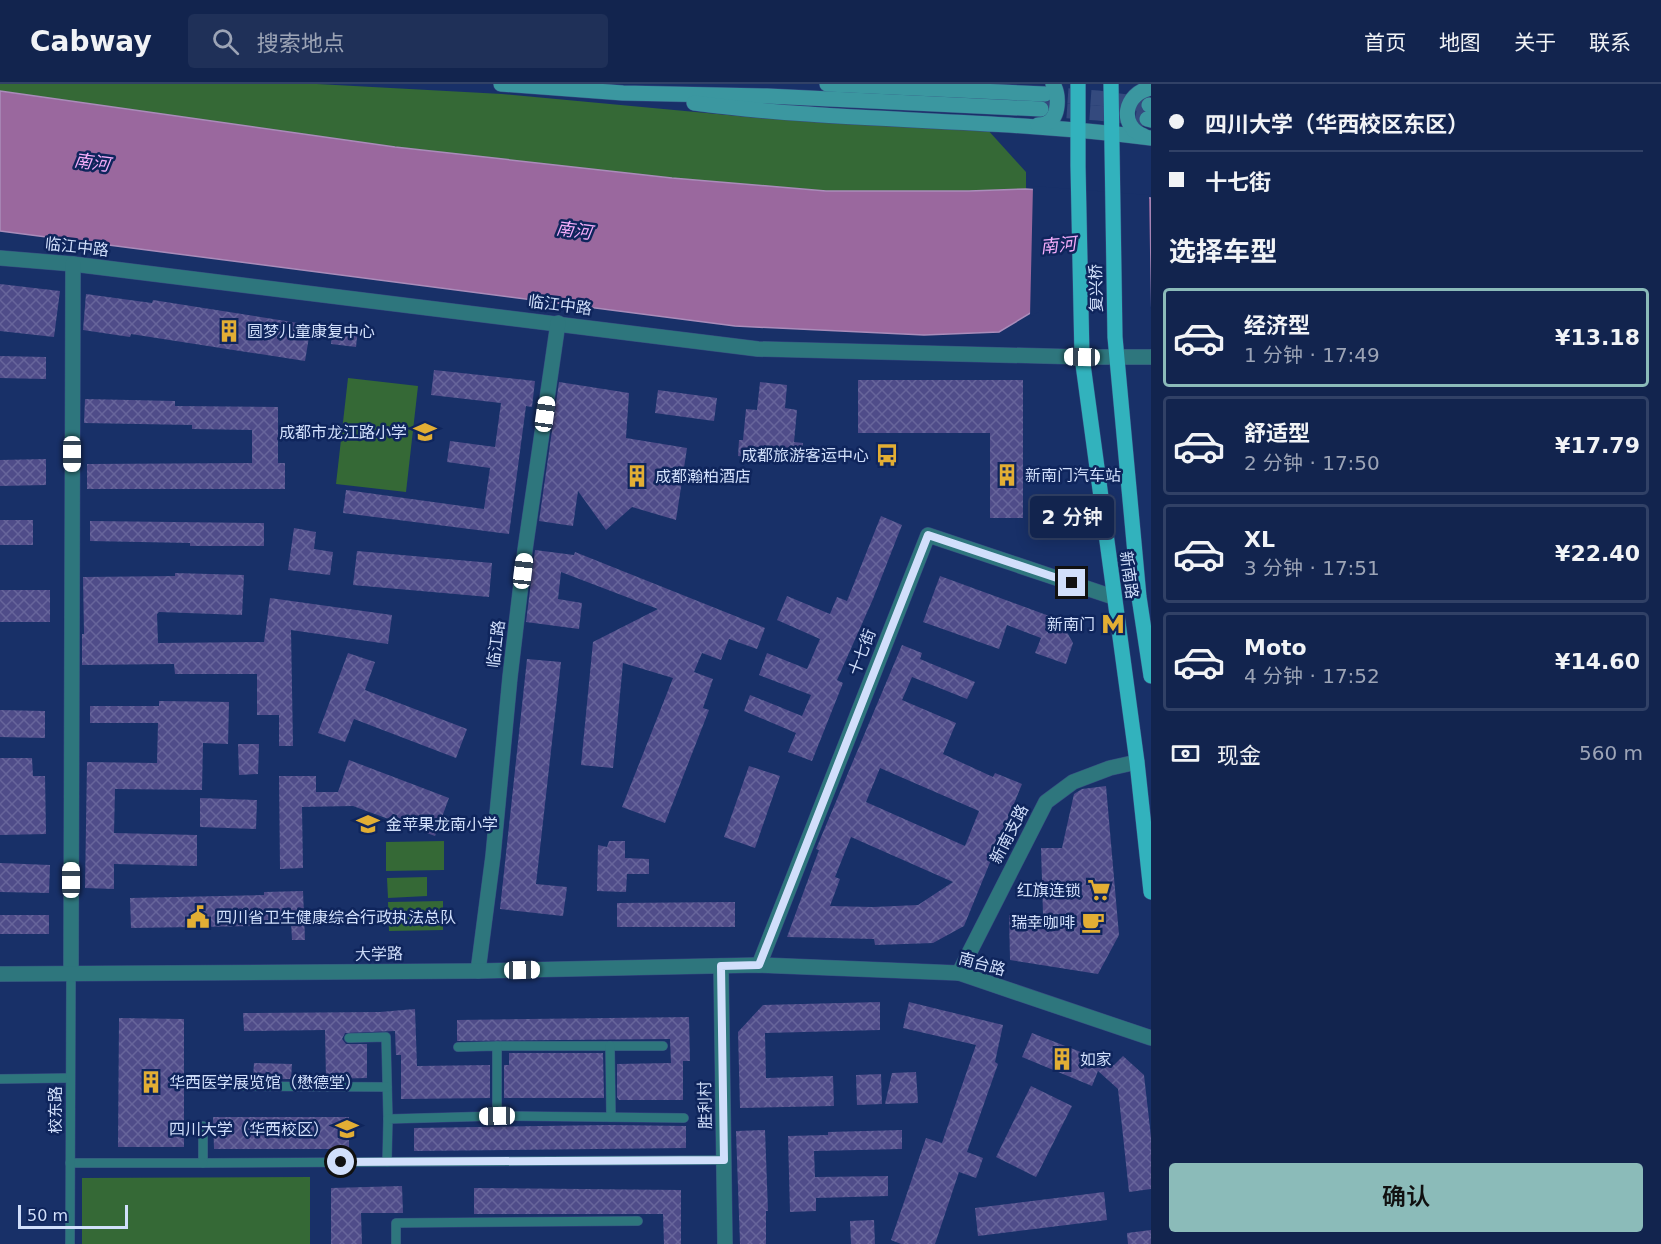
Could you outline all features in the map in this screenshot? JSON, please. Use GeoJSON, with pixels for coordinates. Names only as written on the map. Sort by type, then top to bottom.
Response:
{"type":"FeatureCollection","features":[{"type":"Feature","properties":{"kind":"main road"},"geometry":{"type":"LineString","coordinates":[[501,84],[623,93],[768,96],[1057,96],[1055,117],[1048,123],[1032,126]]}},
{"type":"Feature","properties":{"kind":"main road"},"geometry":{"type":"LineString","coordinates":[[827,84],[1046,96]]}},
{"type":"Feature","properties":{"kind":"main road","name":"复兴桥"},"geometry":{"type":"LineString","coordinates":[[1078,84],[1080,335]]}},
{"type":"Feature","properties":{"kind":"main road","name":"复兴桥"},"geometry":{"type":"LineString","coordinates":[[1111,84],[1115,337]]}},
{"type":"Feature","properties":{"kind":"main road"},"geometry":{"type":"LineString","coordinates":[[1140,84],[1151,87]]}},
{"type":"Feature","properties":{"kind":"main road"},"geometry":{"type":"LineString","coordinates":[[1150,138],[1131,128],[1128,117],[1130,102],[1134,94],[1151,87]]}},
{"type":"Feature","properties":{"kind":"main road"},"geometry":{"type":"LineString","coordinates":[[623,93],[743,109],[1032,126],[1150,138]]}},
{"type":"Feature","properties":{"kind":"main road","name":"新南路"},"geometry":{"type":"LineString","coordinates":[[1080,335],[1113,597],[1137,762],[1151,892]]}},
{"type":"Feature","properties":{"kind":"main road","name":"新南路"},"geometry":{"type":"LineString","coordinates":[[1115,337],[1145,599],[1151,676]]}},
{"type":"Feature","properties":{"kind":"street","name":"临江中路"},"geometry":{"type":"LineString","coordinates":[[0,258],[73,264],[758,349],[1151,357]]}},
{"type":"Feature","properties":{"kind":"street"},"geometry":{"type":"LineString","coordinates":[[70,975],[73,264]]}},
{"type":"Feature","properties":{"kind":"street","name":"临江路"},"geometry":{"type":"LineString","coordinates":[[478,971],[494,856],[510,677],[525,550],[558,323]]}},
{"type":"Feature","properties":{"kind":"street","name":"十七街"},"geometry":{"type":"LineString","coordinates":[[759,965],[928,535],[1113,597]]}},
{"type":"Feature","properties":{"kind":"street","name":"新南支路"},"geometry":{"type":"LineString","coordinates":[[959,973],[1046,802],[1073,782],[1110,768],[1137,762]]}},
{"type":"Feature","properties":{"kind":"street","name":"大学路"},"geometry":{"type":"LineString","coordinates":[[0,975],[478,971],[759,965]]}},
{"type":"Feature","properties":{"kind":"street","name":"南台路"},"geometry":{"type":"LineString","coordinates":[[759,965],[959,973],[1151,1038]]}},
{"type":"Feature","properties":{"kind":"street","name":"胜利村"},"geometry":{"type":"LineString","coordinates":[[721,966],[725,1244]]}},
{"type":"Feature","properties":{"kind":"lane","name":"校东路"},"geometry":{"type":"LineString","coordinates":[[70,975],[70,1244]]}},
{"type":"Feature","properties":{"kind":"lane"},"geometry":{"type":"LineString","coordinates":[[349,1038],[386,1037],[387,1162]]}},
{"type":"Feature","properties":{"kind":"lane"},"geometry":{"type":"LineString","coordinates":[[497,1046],[497,1116]]}},
{"type":"Feature","properties":{"kind":"lane"},"geometry":{"type":"LineString","coordinates":[[610,1046],[611,1117]]}},
{"type":"Feature","properties":{"kind":"lane"},"geometry":{"type":"LineString","coordinates":[[458,1047],[663,1046]]}},
{"type":"Feature","properties":{"kind":"lane"},"geometry":{"type":"LineString","coordinates":[[0,1079],[70,1078]]}},
{"type":"Feature","properties":{"kind":"lane"},"geometry":{"type":"LineString","coordinates":[[234,1086],[387,1087]]}},
{"type":"Feature","properties":{"kind":"lane"},"geometry":{"type":"LineString","coordinates":[[388,1119],[497,1116],[684,1118]]}},
{"type":"Feature","properties":{"kind":"lane"},"geometry":{"type":"LineString","coordinates":[[203,1126],[203,1163]]}},
{"type":"Feature","properties":{"kind":"lane"},"geometry":{"type":"LineString","coordinates":[[70,1163],[724,1160]]}},
{"type":"Feature","properties":{"kind":"lane"},"geometry":{"type":"LineString","coordinates":[[396,1244],[396,1223],[638,1221]]}},
{"type":"Feature","properties":{"kind":"green space"},"geometry":{"type":"Polygon","coordinates":[[[0,84],[317,84],[502,94],[760,118],[987,129],[1026,172],[1026,189],[826,191],[672,178],[395,147],[0,91],[0,84]]]}},
{"type":"Feature","properties":{"kind":"green space"},"geometry":{"type":"Polygon","coordinates":[[[348,378],[418,386],[406,492],[336,484],[348,378]]]}},
{"type":"Feature","properties":{"kind":"green space"},"geometry":{"type":"Polygon","coordinates":[[[444,841],[444,870],[386,871],[386,842],[444,841]]]}},
{"type":"Feature","properties":{"kind":"green space"},"geometry":{"type":"Polygon","coordinates":[[[427,877],[427,896],[388,898],[387,878],[427,877]]]}},
{"type":"Feature","properties":{"kind":"green space"},"geometry":{"type":"Polygon","coordinates":[[[443,901],[443,930],[389,931],[388,902],[443,901]]]}},
{"type":"Feature","properties":{"kind":"green space"},"geometry":{"type":"Polygon","coordinates":[[[310,1177],[310,1244],[82,1244],[82,1178],[310,1177]]]}},
{"type":"Feature","properties":{"kind":"water","name":"南河"},"geometry":{"type":"Polygon","coordinates":[[[0,91],[395,147],[672,178],[826,191],[1026,189],[1151,198],[1151,306],[1042,306],[999,332],[924,335],[735,326],[0,231],[0,91]]]}},
{"type":"Feature","properties":{"kind":"pier"},"geometry":{"type":"Polygon","coordinates":[[[1033,186],[1149,195],[1151,309],[1043,309],[1030,317],[1033,186]]]}},
{"type":"Feature","properties":{"kind":"building"},"geometry":{"type":"Polygon","coordinates":[[[0,284],[60,291],[54,337],[0,331],[0,284]]]}},
{"type":"Feature","properties":{"kind":"building","name":"圆梦儿童康复中心"},"geometry":{"type":"Polygon","coordinates":[[[86,294],[152,303],[153,300],[311,325],[305,361],[131,334],[130,337],[83,330],[86,294]]]}},
{"type":"Feature","properties":{"kind":"building"},"geometry":{"type":"Polygon","coordinates":[[[333,326],[358,329],[356,347],[331,344],[333,326]]]}},
{"type":"Feature","properties":{"kind":"building"},"geometry":{"type":"Polygon","coordinates":[[[0,356],[46,357],[46,379],[0,378],[0,356]]]}},
{"type":"Feature","properties":{"kind":"building"},"geometry":{"type":"Polygon","coordinates":[[[434,370],[535,381],[532,407],[526,406],[509,534],[343,513],[346,490],[484,509],[490,468],[447,462],[450,441],[495,447],[501,403],[431,395],[434,370]]]}},
{"type":"Feature","properties":{"kind":"building","name":"新南门汽车站"},"geometry":{"type":"Polygon","coordinates":[[[858,380],[1023,380],[1023,518],[990,518],[990,433],[858,433],[858,380]]]}},
{"type":"Feature","properties":{"kind":"building"},"geometry":{"type":"Polygon","coordinates":[[[559,382],[629,393],[626,438],[687,448],[676,520],[632,507],[606,530],[578,491],[573,526],[539,521],[559,382]]]}},
{"type":"Feature","properties":{"kind":"building"},"geometry":{"type":"Polygon","coordinates":[[[760,382],[787,385],[785,408],[797,410],[794,442],[803,443],[801,462],[738,456],[739,440],[743,440],[746,409],[757,410],[760,382]]]}},
{"type":"Feature","properties":{"kind":"building"},"geometry":{"type":"Polygon","coordinates":[[[658,390],[717,398],[714,421],[655,413],[658,390]]]}},
{"type":"Feature","properties":{"kind":"building"},"geometry":{"type":"Polygon","coordinates":[[[85,399],[175,401],[175,406],[278,407],[278,463],[285,463],[285,489],[87,489],[87,464],[252,463],[252,430],[192,429],[192,425],[84,423],[85,399]]]}},
{"type":"Feature","properties":{"kind":"building"},"geometry":{"type":"Polygon","coordinates":[[[46,459],[46,485],[0,486],[0,460],[46,459]]]}},
{"type":"Feature","properties":{"kind":"building"},"geometry":{"type":"Polygon","coordinates":[[[881,516],[902,525],[873,599],[837,680],[843,683],[812,761],[788,752],[796,733],[744,711],[750,695],[802,716],[811,695],[759,675],[767,653],[807,669],[820,639],[777,620],[787,596],[830,614],[837,597],[847,601],[881,516]]]}},
{"type":"Feature","properties":{"kind":"building"},"geometry":{"type":"Polygon","coordinates":[[[0,520],[33,520],[33,545],[0,545],[0,520]]]}},
{"type":"Feature","properties":{"kind":"building"},"geometry":{"type":"Polygon","coordinates":[[[90,521],[264,523],[264,546],[190,546],[190,543],[90,541],[90,521]]]}},
{"type":"Feature","properties":{"kind":"building"},"geometry":{"type":"Polygon","coordinates":[[[294,528],[316,532],[314,549],[333,552],[330,575],[288,570],[294,528]]]}},
{"type":"Feature","properties":{"kind":"building"},"geometry":{"type":"Polygon","coordinates":[[[535,550],[574,555],[575,552],[765,628],[757,649],[729,639],[721,660],[702,653],[694,672],[713,679],[703,708],[709,710],[665,823],[622,807],[673,678],[623,663],[613,768],[581,765],[593,642],[658,609],[561,572],[558,599],[582,603],[579,629],[526,622],[535,550]]]}},
{"type":"Feature","properties":{"kind":"building"},"geometry":{"type":"Polygon","coordinates":[[[357,551],[492,563],[489,597],[353,585],[357,551]]]}},
{"type":"Feature","properties":{"kind":"building"},"geometry":{"type":"Polygon","coordinates":[[[175,573],[244,575],[242,615],[159,612],[157,614],[158,643],[264,642],[270,598],[392,615],[388,644],[291,630],[293,746],[279,746],[279,715],[257,715],[257,674],[175,674],[174,664],[82,665],[83,577],[175,576],[175,573]]]}},
{"type":"Feature","properties":{"kind":"building"},"geometry":{"type":"Polygon","coordinates":[[[940,576],[1060,620],[1073,643],[1066,664],[1035,653],[1041,638],[1007,625],[999,649],[923,622],[940,576]]]}},
{"type":"Feature","properties":{"kind":"building"},"geometry":{"type":"Polygon","coordinates":[[[0,590],[50,590],[50,622],[0,622],[0,590]]]}},
{"type":"Feature","properties":{"kind":"building"},"geometry":{"type":"Polygon","coordinates":[[[902,645],[922,653],[920,659],[975,682],[967,699],[912,677],[902,700],[956,723],[943,754],[993,777],[995,773],[1022,784],[964,926],[933,943],[875,945],[874,939],[787,937],[819,850],[816,849],[902,645]],[[880,768],[866,802],[965,846],[979,811],[880,768]],[[851,837],[835,877],[840,879],[830,906],[918,905],[953,882],[851,837]]]}},
{"type":"Feature","properties":{"kind":"building"},"geometry":{"type":"Polygon","coordinates":[[[348,653],[375,662],[365,690],[467,729],[456,758],[354,719],[345,742],[318,733],[348,653]]]}},
{"type":"Feature","properties":{"kind":"building"},"geometry":{"type":"Polygon","coordinates":[[[527,659],[561,662],[536,884],[567,887],[563,916],[500,909],[527,659]]]}},
{"type":"Feature","properties":{"kind":"building"},"geometry":{"type":"Polygon","coordinates":[[[159,701],[229,702],[228,744],[203,743],[202,790],[115,789],[114,833],[197,835],[197,866],[114,864],[114,889],[85,888],[87,762],[157,763],[158,723],[90,723],[90,706],[159,706],[159,701]]]}},
{"type":"Feature","properties":{"kind":"building"},"geometry":{"type":"Polygon","coordinates":[[[0,710],[45,711],[45,738],[0,737],[0,710]]]}},
{"type":"Feature","properties":{"kind":"building"},"geometry":{"type":"Polygon","coordinates":[[[238,744],[259,744],[258,774],[239,775],[238,744]]]}},
{"type":"Feature","properties":{"kind":"building"},"geometry":{"type":"Polygon","coordinates":[[[0,758],[32,758],[33,776],[45,776],[46,834],[0,835],[0,758]]]}},
{"type":"Feature","properties":{"kind":"building"},"geometry":{"type":"Polygon","coordinates":[[[349,760],[449,798],[435,836],[353,806],[302,807],[303,868],[280,869],[279,776],[316,776],[316,792],[338,792],[349,760]]]}},
{"type":"Feature","properties":{"kind":"building"},"geometry":{"type":"Polygon","coordinates":[[[749,766],[780,776],[755,848],[724,837],[749,766]]]}},
{"type":"Feature","properties":{"kind":"building"},"geometry":{"type":"Polygon","coordinates":[[[1106,786],[1119,935],[1098,974],[1010,960],[1009,915],[1043,914],[1041,848],[1062,848],[1074,794],[1082,789],[1106,786]]]}},
{"type":"Feature","properties":{"kind":"building"},"geometry":{"type":"Polygon","coordinates":[[[200,798],[257,800],[256,829],[200,827],[200,798]]]}},
{"type":"Feature","properties":{"kind":"building"},"geometry":{"type":"Polygon","coordinates":[[[609,841],[625,841],[625,858],[649,859],[649,874],[627,874],[626,892],[597,891],[598,845],[607,847],[609,841]]]}},
{"type":"Feature","properties":{"kind":"building"},"geometry":{"type":"Polygon","coordinates":[[[0,863],[50,865],[49,893],[0,892],[0,863]]]}},
{"type":"Feature","properties":{"kind":"building"},"geometry":{"type":"Polygon","coordinates":[[[303,891],[305,940],[292,940],[291,921],[261,922],[261,926],[131,928],[130,898],[264,895],[264,892],[303,891]]]}},
{"type":"Feature","properties":{"kind":"building"},"geometry":{"type":"Polygon","coordinates":[[[735,902],[735,927],[617,927],[617,903],[735,902]]]}},
{"type":"Feature","properties":{"kind":"building"},"geometry":{"type":"Polygon","coordinates":[[[0,915],[49,915],[49,934],[0,934],[0,915]]]}},
{"type":"Feature","properties":{"kind":"building"},"geometry":{"type":"Polygon","coordinates":[[[880,1002],[880,1030],[765,1033],[766,1078],[833,1076],[834,1106],[740,1108],[738,1032],[763,1005],[880,1002]]]}},
{"type":"Feature","properties":{"kind":"building"},"geometry":{"type":"Polygon","coordinates":[[[909,1002],[1003,1025],[995,1062],[998,1064],[967,1152],[983,1158],[976,1178],[959,1172],[935,1244],[901,1244],[891,1240],[926,1138],[942,1143],[976,1045],[903,1028],[909,1002]]]}},
{"type":"Feature","properties":{"kind":"building"},"geometry":{"type":"Polygon","coordinates":[[[415,1009],[417,1066],[490,1065],[490,1098],[401,1099],[401,1055],[396,1055],[395,1031],[345,1033],[342,1039],[346,1044],[367,1044],[367,1078],[326,1079],[325,1030],[244,1031],[243,1013],[380,1012],[415,1009]]]}},
{"type":"Feature","properties":{"kind":"building"},"geometry":{"type":"Polygon","coordinates":[[[689,1017],[690,1061],[683,1061],[683,1100],[619,1100],[617,1097],[617,1064],[671,1063],[670,1039],[457,1041],[457,1020],[689,1017]]]}},
{"type":"Feature","properties":{"kind":"building","name":"华西医学展览馆（懋德堂）"},"geometry":{"type":"Polygon","coordinates":[[[119,1018],[184,1019],[184,1147],[118,1147],[119,1018]]]}},
{"type":"Feature","properties":{"kind":"building"},"geometry":{"type":"Polygon","coordinates":[[[1032,1033],[1114,1065],[1123,1056],[1144,1075],[1151,1137],[1151,1189],[1129,1192],[1118,1089],[1098,1071],[1092,1086],[1022,1057],[1032,1033]]]}},
{"type":"Feature","properties":{"kind":"building"},"geometry":{"type":"Polygon","coordinates":[[[509,1053],[603,1053],[604,1098],[504,1098],[504,1065],[509,1065],[509,1053]]]}},
{"type":"Feature","properties":{"kind":"building"},"geometry":{"type":"Polygon","coordinates":[[[254,1063],[292,1064],[291,1079],[253,1079],[254,1063]]]}},
{"type":"Feature","properties":{"kind":"building"},"geometry":{"type":"Polygon","coordinates":[[[916,1072],[918,1103],[885,1104],[892,1073],[916,1072]]]}},
{"type":"Feature","properties":{"kind":"building"},"geometry":{"type":"Polygon","coordinates":[[[881,1074],[882,1104],[857,1105],[856,1075],[881,1074]]]}},
{"type":"Feature","properties":{"kind":"building"},"geometry":{"type":"Polygon","coordinates":[[[1031,1086],[1072,1106],[1036,1177],[996,1157],[1031,1086]]]}},
{"type":"Feature","properties":{"kind":"building"},"geometry":{"type":"Polygon","coordinates":[[[213,1117],[349,1117],[349,1149],[214,1149],[213,1117]]]}},
{"type":"Feature","properties":{"kind":"building"},"geometry":{"type":"Polygon","coordinates":[[[686,1126],[686,1148],[414,1151],[414,1128],[686,1126]]]}},
{"type":"Feature","properties":{"kind":"building"},"geometry":{"type":"Polygon","coordinates":[[[765,1130],[768,1211],[766,1211],[766,1244],[740,1244],[736,1131],[765,1130]]]}},
{"type":"Feature","properties":{"kind":"building"},"geometry":{"type":"Polygon","coordinates":[[[902,1130],[902,1149],[814,1151],[815,1177],[888,1176],[888,1196],[816,1198],[816,1211],[790,1212],[788,1136],[828,1135],[828,1132],[902,1130]]]}},
{"type":"Feature","properties":{"kind":"building"},"geometry":{"type":"Polygon","coordinates":[[[402,1186],[403,1213],[361,1213],[362,1244],[331,1244],[331,1188],[402,1186]]]}},
{"type":"Feature","properties":{"kind":"building"},"geometry":{"type":"Polygon","coordinates":[[[474,1188],[681,1190],[681,1244],[664,1244],[663,1214],[474,1214],[474,1188]]]}},
{"type":"Feature","properties":{"kind":"building"},"geometry":{"type":"Polygon","coordinates":[[[1104,1192],[1107,1220],[978,1236],[975,1208],[1104,1192]]]}},
{"type":"Feature","properties":{"kind":"building"},"geometry":{"type":"Polygon","coordinates":[[[874,1220],[875,1244],[851,1244],[850,1221],[874,1220]]]}},
{"type":"Feature","properties":{"kind":"building"},"geometry":{"type":"Polygon","coordinates":[[[1151,1230],[1151,1244],[1128,1244],[1127,1233],[1151,1230]]]}},
{"type":"Feature","properties":{"kind":"tunnel"},"geometry":{"type":"LineString","coordinates":[[1045,94],[1149,105]]}},
{"type":"Feature","properties":{"kind":"tunnel"},"geometry":{"type":"LineString","coordinates":[[1044,109],[1147,119]]}},
{"type":"Feature","properties":{"kind":"place","name":"圆梦儿童康复中心"},"geometry":{"type":"Point","coordinates":[229,331]}},
{"type":"Feature","properties":{"kind":"place","name":"成都市龙江路小学"},"geometry":{"type":"Point","coordinates":[425,432]}},
{"type":"Feature","properties":{"kind":"place","name":"成都旅游客运中心"},"geometry":{"type":"Point","coordinates":[887,455]}},
{"type":"Feature","properties":{"kind":"place","name":"新南门汽车站"},"geometry":{"type":"Point","coordinates":[1007,475]}},
{"type":"Feature","properties":{"kind":"place","name":"成都瀚柏酒店"},"geometry":{"type":"Point","coordinates":[637,476]}},
{"type":"Feature","properties":{"kind":"place","name":"新南门"},"geometry":{"type":"Point","coordinates":[1113,624]}},
{"type":"Feature","properties":{"kind":"place","name":"金苹果龙南小学"},"geometry":{"type":"Point","coordinates":[368,824]}},
{"type":"Feature","properties":{"kind":"place","name":"红旗连锁"},"geometry":{"type":"Point","coordinates":[1099,890]}},
{"type":"Feature","properties":{"kind":"place","name":"四川省卫生健康综合行政执法总队"},"geometry":{"type":"Point","coordinates":[198,917]}},
{"type":"Feature","properties":{"kind":"place","name":"瑞幸咖啡"},"geometry":{"type":"Point","coordinates":[1093,922]}},
{"type":"Feature","properties":{"kind":"place","name":"如家"},"geometry":{"type":"Point","coordinates":[1062,1059]}},
{"type":"Feature","properties":{"kind":"place","name":"华西医学展览馆（懋德堂）"},"geometry":{"type":"Point","coordinates":[151,1082]}},
{"type":"Feature","properties":{"kind":"place","name":"四川大学（华西校区）"},"geometry":{"type":"Point","coordinates":[347,1129]}},
{"type":"Feature","properties":{"kind":"route"},"geometry":{"type":"LineString","coordinates":[[341,1162],[724,1160],[721,966],[759,965],[928,535],[1072,583]]}}]}
